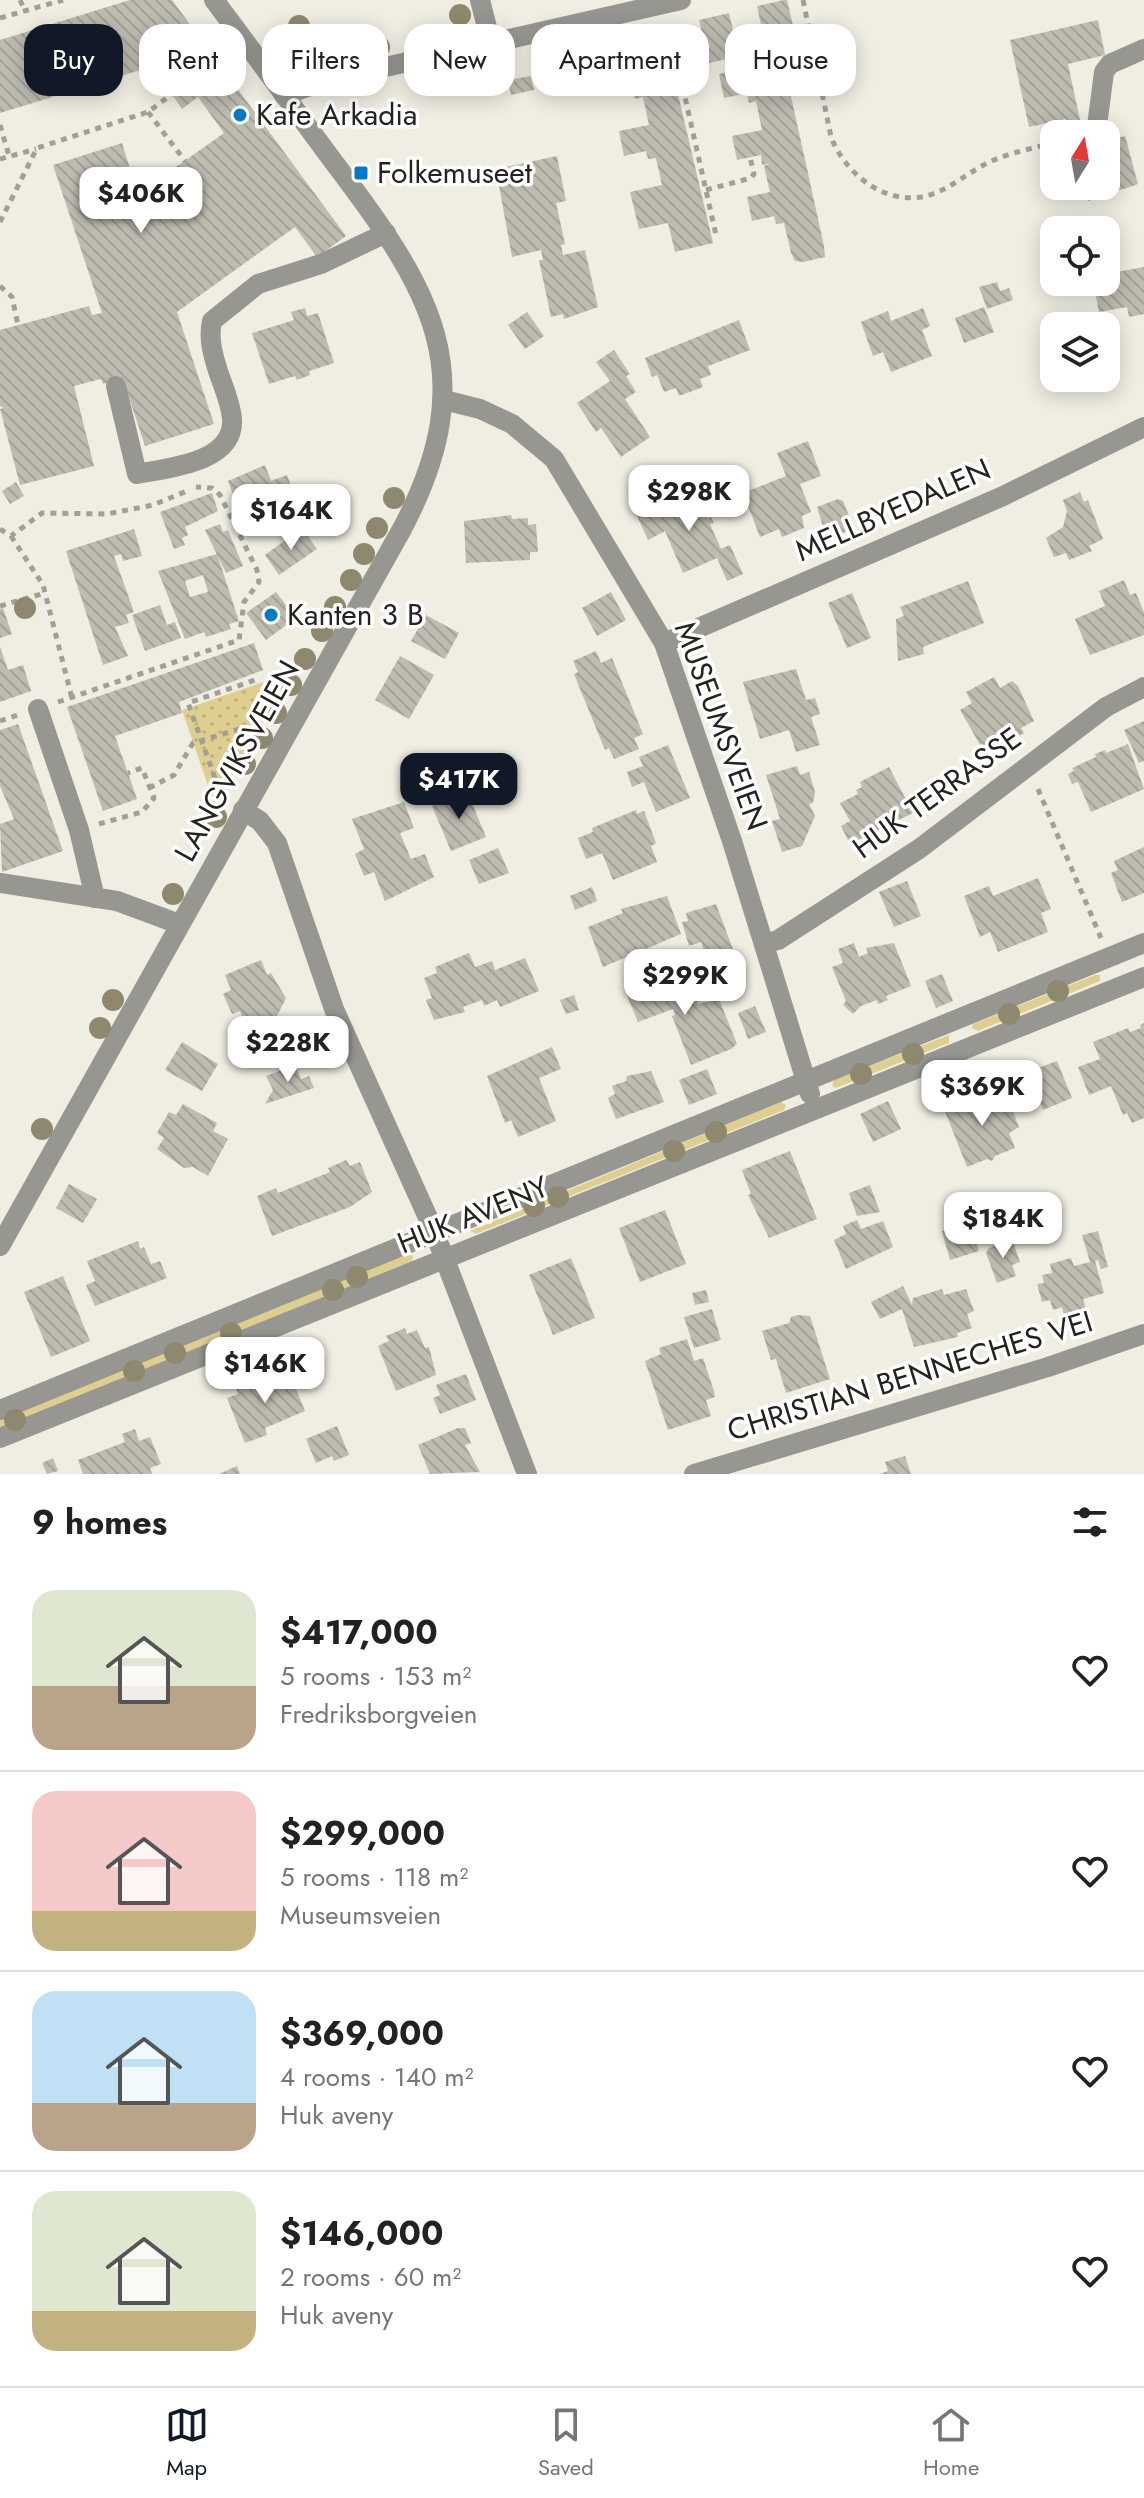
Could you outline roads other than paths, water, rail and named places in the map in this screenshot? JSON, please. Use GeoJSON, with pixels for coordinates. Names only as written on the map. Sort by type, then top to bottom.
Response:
{"type":"FeatureCollection","features":[{"type":"Feature","properties":{"kind":"street","name":"LANGVIKSVEIEN"},"geometry":{"type":"LineString","coordinates":[[214,0],[262,65]]}},
{"type":"Feature","properties":{"kind":"street"},"geometry":{"type":"LineString","coordinates":[[480,0],[486,24]]}},
{"type":"Feature","properties":{"kind":"street"},"geometry":{"type":"LineString","coordinates":[[515,38],[681,0]]}},
{"type":"Feature","properties":{"kind":"street"},"geometry":{"type":"LineString","coordinates":[[1098,120],[1104,72],[1110,64],[1144,49]]}},
{"type":"Feature","properties":{"kind":"street","name":"LANGVIKSVEIEN"},"geometry":{"type":"LineString","coordinates":[[1,1243],[418,500],[436,448],[444,400],[438,336],[429,309],[386,233],[285,96]]}},
{"type":"Feature","properties":{"kind":"street"},"geometry":{"type":"LineString","coordinates":[[116,386],[137,474],[190,463],[221,448],[227,440],[232,417],[213,354],[212,321],[258,284],[321,264],[386,233]]}},
{"type":"Feature","properties":{"kind":"street","name":"MUSEUMSVEIEN"},"geometry":{"type":"LineString","coordinates":[[444,400],[480,409],[512,424],[554,459],[664,643],[815,1107]]}},
{"type":"Feature","properties":{"kind":"street","name":"MELLBYEDALEN"},"geometry":{"type":"LineString","coordinates":[[664,643],[1001,497],[1144,427]]}},
{"type":"Feature","properties":{"kind":"street","name":"HUK TERRASSE"},"geometry":{"type":"LineString","coordinates":[[764,944],[778,940],[919,849],[1106,707],[1144,687]]}},
{"type":"Feature","properties":{"kind":"street"},"geometry":{"type":"LineString","coordinates":[[38,709],[79,830],[95,898]]}},
{"type":"Feature","properties":{"kind":"street"},"geometry":{"type":"LineString","coordinates":[[243,810],[260,821],[277,843],[334,1009],[434,1231],[527,1474]]}},
{"type":"Feature","properties":{"kind":"street"},"geometry":{"type":"LineString","coordinates":[[0,883],[136,907],[179,924]]}},
{"type":"Feature","properties":{"kind":"street","name":"HUK AVENY"},"geometry":{"type":"LineString","coordinates":[[0,1410],[958,1019],[1103,949],[1144,943]]}},
{"type":"Feature","properties":{"kind":"street"},"geometry":{"type":"LineString","coordinates":[[1103,949],[1117,987]]}},
{"type":"Feature","properties":{"kind":"street","name":"HUK AVENY"},"geometry":{"type":"LineString","coordinates":[[0,1438],[1144,977]]}},
{"type":"Feature","properties":{"kind":"street"},"geometry":{"type":"LineString","coordinates":[[958,1019],[968,1046]]}},
{"type":"Feature","properties":{"kind":"street","name":"CHRISTIAN BENNECHES VEI"},"geometry":{"type":"LineString","coordinates":[[694,1474],[1048,1367],[1144,1334]]}},
{"type":"Feature","properties":{"kind":"place","name":"Kafe Arkadia"},"geometry":{"type":"Point","coordinates":[240,115]}},
{"type":"Feature","properties":{"kind":"place","name":"Folkemuseet"},"geometry":{"type":"Point","coordinates":[361,173]}},
{"type":"Feature","properties":{"kind":"place","name":"Kanten 3 B"},"geometry":{"type":"Point","coordinates":[271,615]}}]}
